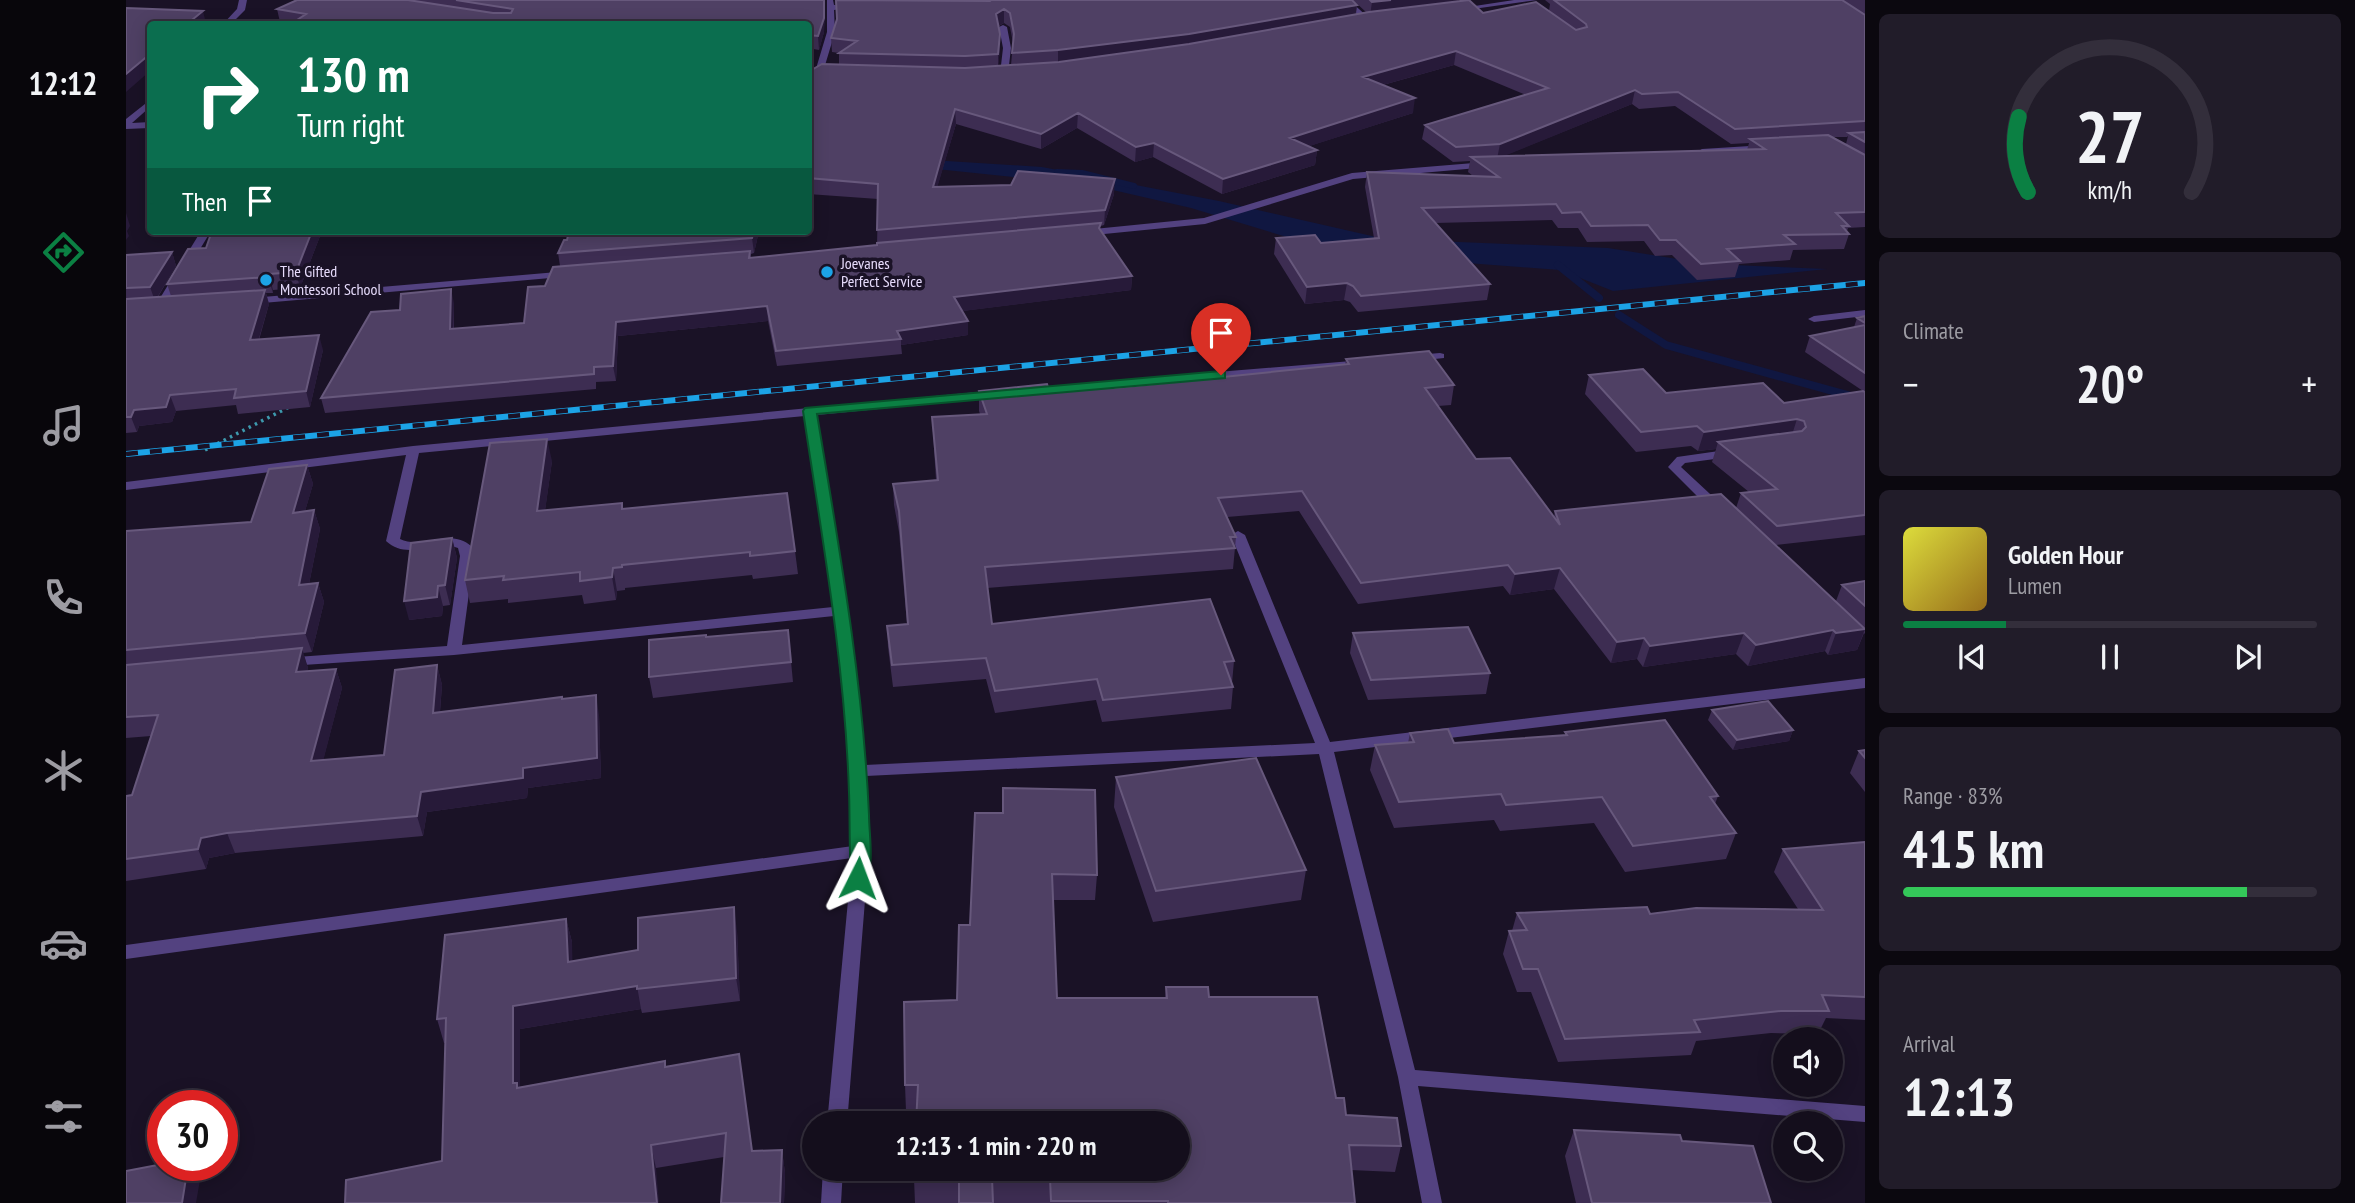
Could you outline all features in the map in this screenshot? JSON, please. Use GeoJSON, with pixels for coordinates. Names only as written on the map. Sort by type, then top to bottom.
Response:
{"type":"FeatureCollection","features":[{"type":"Feature","properties":{"kind":"street"},"geometry":{"type":"LineString","coordinates":[[230,21],[241,10],[243,0]]}},
{"type":"Feature","properties":{"kind":"street"},"geometry":{"type":"LineString","coordinates":[[1344,0],[1367,21]]}},
{"type":"Feature","properties":{"kind":"street"},"geometry":{"type":"LineString","coordinates":[[1446,11],[1530,3]]}},
{"type":"Feature","properties":{"kind":"street"},"geometry":{"type":"LineString","coordinates":[[819,72],[831,32],[830,4],[871,5]]}},
{"type":"Feature","properties":{"kind":"street"},"geometry":{"type":"LineString","coordinates":[[1354,23],[1380,19]]}},
{"type":"Feature","properties":{"kind":"street"},"geometry":{"type":"LineString","coordinates":[[991,75],[1007,74],[1007,48],[1003,27]]}},
{"type":"Feature","properties":{"kind":"street"},"geometry":{"type":"LineString","coordinates":[[812,72],[833,72]]}},
{"type":"Feature","properties":{"kind":"street"},"geometry":{"type":"LineString","coordinates":[[126,125],[147,106]]}},
{"type":"Feature","properties":{"kind":"street"},"geometry":{"type":"LineString","coordinates":[[126,125],[147,125]]}},
{"type":"Feature","properties":{"kind":"street"},"geometry":{"type":"LineString","coordinates":[[1690,152],[1772,147]]}},
{"type":"Feature","properties":{"kind":"street"},"geometry":{"type":"LineString","coordinates":[[1077,234],[1205,221],[1261,205],[1324,182],[1352,176],[1501,164]]}},
{"type":"Feature","properties":{"kind":"street"},"geometry":{"type":"LineString","coordinates":[[173,307],[154,308],[203,235]]}},
{"type":"Feature","properties":{"kind":"street"},"geometry":{"type":"LineString","coordinates":[[242,302],[584,273]]}},
{"type":"Feature","properties":{"kind":"street"},"geometry":{"type":"LineString","coordinates":[[1814,319],[1865,313]]}},
{"type":"Feature","properties":{"kind":"street"},"geometry":{"type":"LineString","coordinates":[[1399,360],[1440,356]]}},
{"type":"Feature","properties":{"kind":"street"},"geometry":{"type":"LineString","coordinates":[[1084,387],[1372,362]]}},
{"type":"Feature","properties":{"kind":"street"},"geometry":{"type":"LineString","coordinates":[[126,486],[414,450],[1015,393]]}},
{"type":"Feature","properties":{"kind":"street"},"geometry":{"type":"LineString","coordinates":[[810,411],[841,611],[858,771],[861,851],[838,1111]]}},
{"type":"Feature","properties":{"kind":"street"},"geometry":{"type":"LineString","coordinates":[[414,450],[393,541],[399,546],[414,547],[456,541],[464,545],[467,556],[454,650]]}},
{"type":"Feature","properties":{"kind":"street"},"geometry":{"type":"LineString","coordinates":[[1724,514],[1674,467],[1681,460],[1749,451]]}},
{"type":"Feature","properties":{"kind":"street"},"geometry":{"type":"LineString","coordinates":[[1238,535],[1325,748],[1407,1077],[1432,1203]]}},
{"type":"Feature","properties":{"kind":"street"},"geometry":{"type":"LineString","coordinates":[[266,663],[454,650],[841,611]]}},
{"type":"Feature","properties":{"kind":"street"},"geometry":{"type":"LineString","coordinates":[[858,771],[1325,748],[1865,682]]}},
{"type":"Feature","properties":{"kind":"street"},"geometry":{"type":"LineString","coordinates":[[126,953],[861,851]]}},
{"type":"Feature","properties":{"kind":"street"},"geometry":{"type":"LineString","coordinates":[[1407,1077],[1865,1114]]}},
{"type":"Feature","properties":{"kind":"street"},"geometry":{"type":"LineString","coordinates":[[831,1203],[833,1181]]}},
{"type":"Feature","properties":{"kind":"path"},"geometry":{"type":"LineString","coordinates":[[196,454],[219,445],[299,402]]}},
{"type":"Feature","properties":{"kind":"shaded area"},"geometry":{"type":"Polygon","coordinates":[[[915,159],[1042,167],[1219,201],[1385,239],[1608,248],[1709,264],[1827,269],[1613,291],[1560,270],[1441,261],[1300,241],[1191,208],[1091,185],[888,164],[915,159]]]}},
{"type":"Feature","properties":{"kind":"building"},"geometry":{"type":"Polygon","coordinates":[[[297,0],[408,0],[493,13],[511,13],[513,9],[456,0],[824,0],[824,18],[818,36],[812,35],[812,21],[296,21],[306,14],[277,9],[297,0]]]}},
{"type":"Feature","properties":{"kind":"building"},"geometry":{"type":"Polygon","coordinates":[[[836,0],[1352,0],[1357,5],[1189,34],[1012,53],[1014,34],[1010,13],[1004,9],[996,14],[1000,34],[998,54],[965,56],[839,53],[857,41],[831,38],[837,19],[836,0]]]}},
{"type":"Feature","properties":{"kind":"building"},"geometry":{"type":"Polygon","coordinates":[[[1469,0],[1483,13],[1536,2],[1576,30],[1587,27],[1586,24],[1554,0],[1842,0],[1865,15],[1865,121],[1735,129],[1678,92],[1642,94],[1635,90],[1500,144],[1456,147],[1425,125],[1548,88],[1456,51],[1363,77],[1415,98],[1290,138],[1317,150],[1223,179],[1154,143],[1136,147],[1078,113],[1041,134],[955,109],[933,187],[1011,185],[1018,171],[1115,179],[1105,210],[877,230],[878,184],[812,178],[812,70],[822,64],[965,68],[1059,62],[1189,44],[1369,12],[1469,0]]]}},
{"type":"Feature","properties":{"kind":"building"},"geometry":{"type":"Polygon","coordinates":[[[126,8],[203,11],[191,21],[147,21],[147,56],[126,74],[126,8]]]}},
{"type":"Feature","properties":{"kind":"building"},"geometry":{"type":"Polygon","coordinates":[[[1865,132],[1865,142],[1849,133],[1865,132]]]}},
{"type":"Feature","properties":{"kind":"building"},"geometry":{"type":"Polygon","coordinates":[[[1828,135],[1865,155],[1865,212],[1836,213],[1849,226],[1842,226],[1849,234],[1784,235],[1795,244],[1727,249],[1740,261],[1701,264],[1676,240],[1660,240],[1648,225],[1591,226],[1581,212],[1562,213],[1556,204],[1422,208],[1490,284],[1361,296],[1347,283],[1307,287],[1276,238],[1315,235],[1321,243],[1379,238],[1367,172],[1499,177],[1471,157],[1765,149],[1750,139],[1828,135]]]}},
{"type":"Feature","properties":{"kind":"building"},"geometry":{"type":"Polygon","coordinates":[[[1101,223],[1099,228],[1132,276],[954,297],[968,321],[897,331],[901,339],[776,351],[767,306],[616,322],[613,366],[594,367],[594,374],[321,398],[371,312],[400,310],[401,294],[451,289],[450,329],[524,323],[528,287],[545,286],[553,267],[750,251],[749,258],[877,243],[1101,223]]]}},
{"type":"Feature","properties":{"kind":"building"},"geometry":{"type":"Polygon","coordinates":[[[211,235],[310,235],[296,272],[269,274],[268,277],[167,284],[188,249],[206,248],[211,235]]]}},
{"type":"Feature","properties":{"kind":"building"},"geometry":{"type":"Polygon","coordinates":[[[568,235],[753,235],[752,238],[558,253],[564,240],[567,240],[568,235]]]}},
{"type":"Feature","properties":{"kind":"building"},"geometry":{"type":"Polygon","coordinates":[[[172,252],[150,287],[126,288],[126,255],[172,252]]]}},
{"type":"Feature","properties":{"kind":"building"},"geometry":{"type":"Polygon","coordinates":[[[265,290],[250,340],[319,335],[306,391],[234,398],[236,389],[170,395],[166,407],[134,410],[131,417],[126,417],[126,299],[265,290]]]}},
{"type":"Feature","properties":{"kind":"building"},"geometry":{"type":"Polygon","coordinates":[[[1865,325],[1865,373],[1810,336],[1865,325]]]}},
{"type":"Feature","properties":{"kind":"building"},"geometry":{"type":"Polygon","coordinates":[[[1429,351],[1454,385],[1425,388],[1476,459],[1510,458],[1560,525],[1555,511],[1721,494],[1865,629],[1836,633],[1833,630],[1756,645],[1744,633],[1650,646],[1644,638],[1617,642],[1560,568],[1515,574],[1508,565],[1361,583],[1302,491],[1218,498],[1236,537],[1230,537],[1235,548],[985,567],[992,624],[1210,599],[1234,661],[1224,662],[1233,687],[1103,700],[1097,679],[995,691],[986,658],[892,665],[887,626],[908,624],[899,511],[893,484],[938,480],[932,417],[987,414],[979,391],[1047,384],[1049,390],[1112,382],[1115,388],[1349,364],[1346,359],[1429,351]]]}},
{"type":"Feature","properties":{"kind":"building"},"geometry":{"type":"Polygon","coordinates":[[[1643,369],[1666,393],[1763,383],[1784,403],[1865,392],[1865,515],[1777,526],[1741,493],[1777,489],[1718,442],[1802,431],[1806,427],[1804,421],[1797,419],[1704,432],[1697,426],[1641,432],[1589,375],[1643,369]]]}},
{"type":"Feature","properties":{"kind":"building"},"geometry":{"type":"Polygon","coordinates":[[[547,439],[537,511],[622,503],[622,509],[787,493],[795,551],[750,556],[750,552],[622,565],[613,568],[612,577],[580,581],[580,572],[503,580],[504,576],[465,580],[490,443],[547,439]]]}},
{"type":"Feature","properties":{"kind":"building"},"geometry":{"type":"Polygon","coordinates":[[[307,465],[293,513],[314,510],[299,585],[318,583],[305,633],[126,650],[126,531],[251,522],[269,469],[307,465]]]}},
{"type":"Feature","properties":{"kind":"building"},"geometry":{"type":"Polygon","coordinates":[[[452,538],[445,585],[438,586],[437,597],[404,601],[411,543],[452,538]]]}},
{"type":"Feature","properties":{"kind":"building"},"geometry":{"type":"Polygon","coordinates":[[[1865,581],[1865,606],[1842,585],[1865,581]]]}},
{"type":"Feature","properties":{"kind":"building"},"geometry":{"type":"Polygon","coordinates":[[[1468,627],[1490,673],[1371,680],[1353,633],[1468,627]]]}},
{"type":"Feature","properties":{"kind":"building"},"geometry":{"type":"Polygon","coordinates":[[[788,630],[791,662],[649,677],[649,640],[788,630]]]}},
{"type":"Feature","properties":{"kind":"building"},"geometry":{"type":"Polygon","coordinates":[[[302,648],[296,672],[336,669],[311,761],[384,755],[395,670],[437,665],[433,713],[596,695],[597,758],[523,768],[523,778],[421,792],[417,816],[227,833],[201,838],[198,849],[126,859],[126,796],[132,795],[158,715],[126,717],[126,665],[302,648]]]}},
{"type":"Feature","properties":{"kind":"building"},"geometry":{"type":"Polygon","coordinates":[[[1768,701],[1793,730],[1737,740],[1712,710],[1768,701]]]}},
{"type":"Feature","properties":{"kind":"building"},"geometry":{"type":"Polygon","coordinates":[[[1665,720],[1718,796],[1710,797],[1736,833],[1633,846],[1602,797],[1506,805],[1501,794],[1399,802],[1375,745],[1414,742],[1410,733],[1448,729],[1454,743],[1567,735],[1565,732],[1665,720]]]}},
{"type":"Feature","properties":{"kind":"building"},"geometry":{"type":"Polygon","coordinates":[[[1256,758],[1306,870],[1156,891],[1116,777],[1256,758]]]}},
{"type":"Feature","properties":{"kind":"building"},"geometry":{"type":"Polygon","coordinates":[[[1003,788],[1095,790],[1097,875],[1052,874],[1057,998],[1167,998],[1166,987],[1208,987],[1209,997],[1317,997],[1336,1098],[1344,1098],[1346,1115],[1397,1118],[1401,1146],[1349,1145],[1355,1203],[1051,1201],[1050,1181],[1190,1181],[1190,1111],[917,1111],[918,1085],[905,1085],[904,1002],[957,1000],[959,925],[970,925],[975,813],[1003,813],[1003,788]]]}},
{"type":"Feature","properties":{"kind":"building"},"geometry":{"type":"Polygon","coordinates":[[[1865,842],[1865,997],[1822,995],[1829,1011],[1781,1011],[1694,1020],[1700,1032],[1565,1039],[1538,969],[1523,969],[1509,931],[1527,930],[1517,913],[1647,907],[1650,914],[1696,908],[1823,910],[1783,849],[1865,842]]]}},
{"type":"Feature","properties":{"kind":"building"},"geometry":{"type":"Polygon","coordinates":[[[734,907],[736,978],[637,989],[637,986],[513,1006],[513,1083],[517,1083],[517,1088],[665,1061],[665,1067],[739,1054],[752,1151],[782,1150],[780,1203],[721,1203],[726,1133],[651,1145],[657,1203],[345,1203],[346,1180],[442,1161],[446,1018],[437,1019],[445,935],[566,919],[568,962],[638,950],[638,918],[734,907]]]}},
{"type":"Feature","properties":{"kind":"building"},"geometry":{"type":"Polygon","coordinates":[[[1574,1130],[1680,1135],[1682,1141],[1753,1146],[1771,1203],[1592,1203],[1574,1130]]]}},
{"type":"Feature","properties":{"kind":"building"},"geometry":{"type":"Polygon","coordinates":[[[147,1167],[147,1181],[186,1181],[182,1203],[126,1203],[126,1171],[147,1167]]]}},
{"type":"Feature","properties":{"kind":"building"},"geometry":{"type":"Polygon","coordinates":[[[959,1181],[992,1181],[993,1203],[959,1203],[959,1181]]]}},
{"type":"Feature","properties":{"kind":"waterway"},"geometry":{"type":"LineString","coordinates":[[1057,172],[1082,173],[1134,186]]}},
{"type":"Feature","properties":{"kind":"waterway"},"geometry":{"type":"LineString","coordinates":[[1558,265],[1599,298]]}},
{"type":"Feature","properties":{"kind":"waterway"},"geometry":{"type":"LineString","coordinates":[[1619,315],[1666,345],[1865,400]]}},
{"type":"Feature","properties":{"kind":"railway"},"geometry":{"type":"LineString","coordinates":[[126,454],[1865,283]]}},
{"type":"Feature","properties":{"kind":"place","name":"Joevanes Perfect Service"},"geometry":{"type":"Point","coordinates":[827,272]}},
{"type":"Feature","properties":{"kind":"place","name":"The Gifted Montessori School"},"geometry":{"type":"Point","coordinates":[266,280]}},
{"type":"Feature","properties":{"kind":"route"},"geometry":{"type":"LineString","coordinates":[[858,878],[861,851],[858,771],[841,611],[810,411],[1221,375]]}}]}
